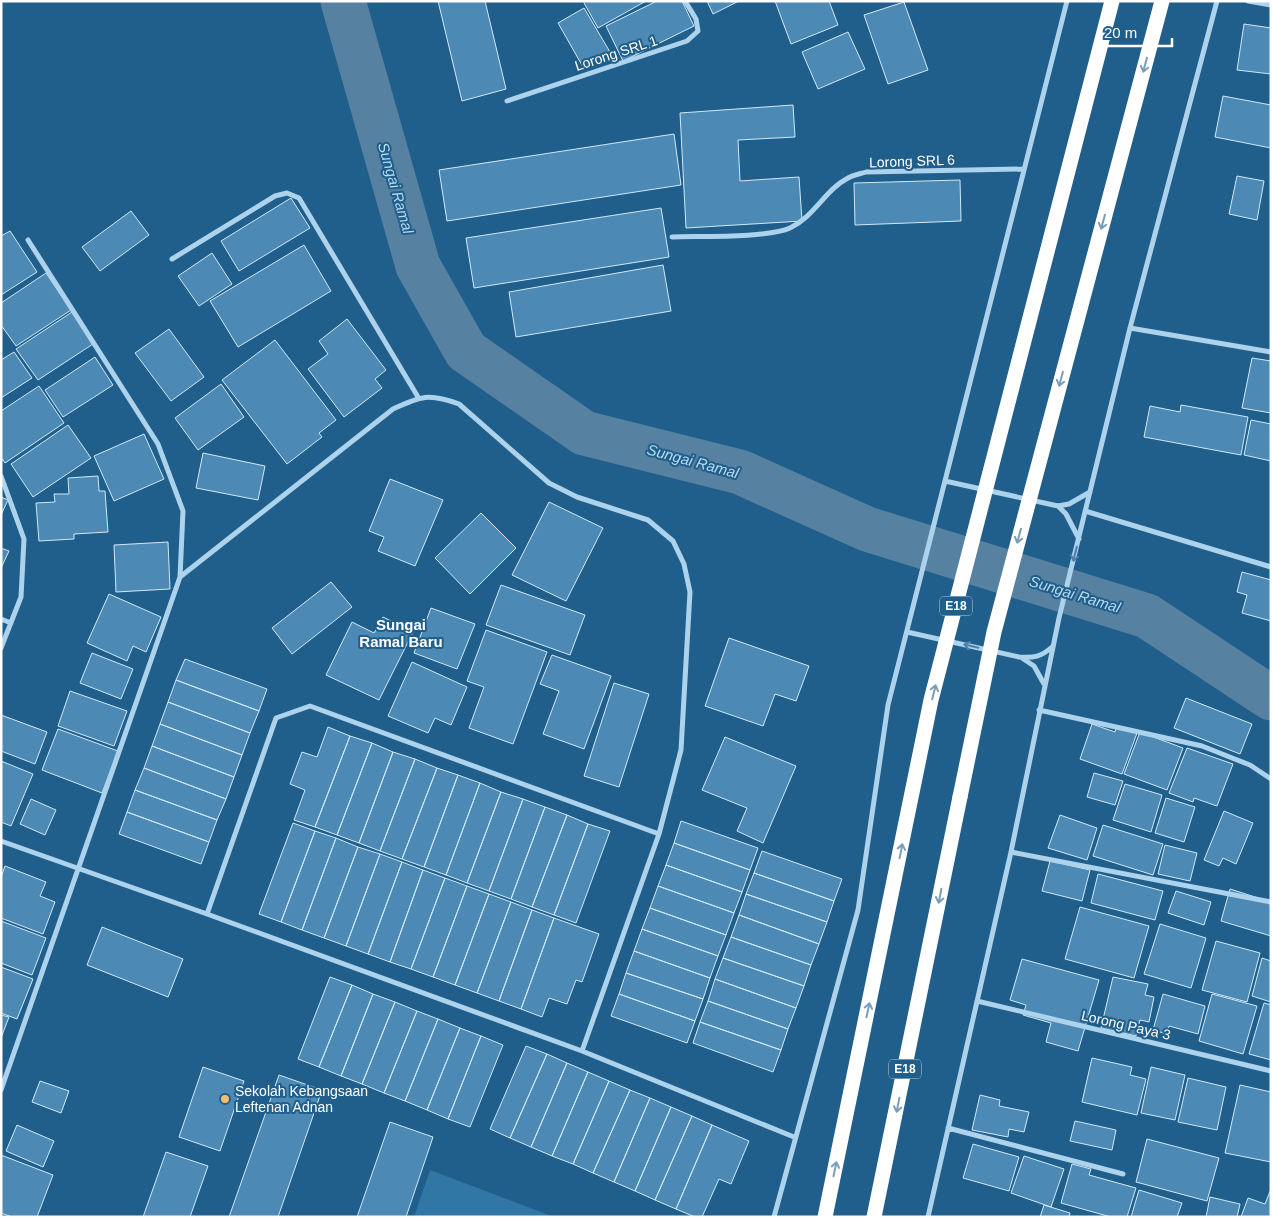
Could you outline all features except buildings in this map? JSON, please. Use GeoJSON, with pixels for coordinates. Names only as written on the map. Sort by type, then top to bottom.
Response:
{"type":"FeatureCollection","features":[{"type":"Feature","properties":{"kind":"highway","name":"E18"},"geometry":{"type":"LineString","coordinates":[[824,1217],[932,700],[1112,1]]}},
{"type":"Feature","properties":{"kind":"highway","name":"E18"},"geometry":{"type":"LineString","coordinates":[[874,1217],[994,632],[1162,1]]}},
{"type":"Feature","properties":{"kind":"street","name":"Lorong SRL 1"},"geometry":{"type":"LineString","coordinates":[[506,101],[687,41],[698,31],[696,19],[685,1]]}},
{"type":"Feature","properties":{"kind":"street"},"geometry":{"type":"LineString","coordinates":[[774,1217],[794,1137],[858,910],[888,705],[1067,1]]}},
{"type":"Feature","properties":{"kind":"street"},"geometry":{"type":"LineString","coordinates":[[928,1217],[1011,852],[1059,618],[1130,328],[1217,1]]}},
{"type":"Feature","properties":{"kind":"street"},"geometry":{"type":"LineString","coordinates":[[1248,1],[1271,5]]}},
{"type":"Feature","properties":{"kind":"street","name":"Lorong SRL 6"},"geometry":{"type":"LineString","coordinates":[[672,237],[771,233],[789,228],[813,212],[835,186],[849,177],[866,172],[1024,169]]}},
{"type":"Feature","properties":{"kind":"street"},"geometry":{"type":"LineString","coordinates":[[172,259],[275,196],[287,193],[299,198],[418,397]]}},
{"type":"Feature","properties":{"kind":"street"},"geometry":{"type":"LineString","coordinates":[[1,1090],[180,577],[183,511],[158,444],[28,240]]}},
{"type":"Feature","properties":{"kind":"street"},"geometry":{"type":"LineString","coordinates":[[1130,328],[1271,352]]}},
{"type":"Feature","properties":{"kind":"street"},"geometry":{"type":"LineString","coordinates":[[180,577],[393,409],[418,397],[442,398],[459,404],[549,483],[577,497],[648,520],[673,541],[684,564],[690,592],[681,750],[659,834],[582,1051]]}},
{"type":"Feature","properties":{"kind":"street"},"geometry":{"type":"LineString","coordinates":[[1,476],[24,539],[21,597],[1,648]]}},
{"type":"Feature","properties":{"kind":"street"},"geometry":{"type":"LineString","coordinates":[[944,481],[1058,506],[1069,504],[1090,492]]}},
{"type":"Feature","properties":{"kind":"street"},"geometry":{"type":"LineString","coordinates":[[1058,506],[1066,514],[1079,539]]}},
{"type":"Feature","properties":{"kind":"street"},"geometry":{"type":"LineString","coordinates":[[1085,511],[1271,567]]}},
{"type":"Feature","properties":{"kind":"street"},"geometry":{"type":"LineString","coordinates":[[1,620],[10,623]]}},
{"type":"Feature","properties":{"kind":"street"},"geometry":{"type":"LineString","coordinates":[[906,632],[1019,657],[1036,658],[1044,654],[1053,645]]}},
{"type":"Feature","properties":{"kind":"street"},"geometry":{"type":"LineString","coordinates":[[1019,657],[1034,666],[1044,684]]}},
{"type":"Feature","properties":{"kind":"street"},"geometry":{"type":"LineString","coordinates":[[207,914],[276,718],[310,706],[659,834]]}},
{"type":"Feature","properties":{"kind":"street"},"geometry":{"type":"LineString","coordinates":[[1039,710],[1202,746],[1250,765],[1271,779]]}},
{"type":"Feature","properties":{"kind":"street"},"geometry":{"type":"LineString","coordinates":[[1,841],[582,1051],[794,1137]]}},
{"type":"Feature","properties":{"kind":"street"},"geometry":{"type":"LineString","coordinates":[[1011,852],[1271,902]]}},
{"type":"Feature","properties":{"kind":"street","name":"Lorong Paya 3"},"geometry":{"type":"LineString","coordinates":[[977,1001],[1271,1071]]}},
{"type":"Feature","properties":{"kind":"street"},"geometry":{"type":"LineString","coordinates":[[948,1128],[1123,1174]]}},
{"type":"Feature","properties":{"kind":"shaded area"},"geometry":{"type":"Polygon","coordinates":[[[430,1170],[554,1217],[414,1217],[430,1170]]]}},
{"type":"Feature","properties":{"kind":"waterway","name":"Sungai Ramal"},"geometry":{"type":"LineString","coordinates":[[343,1],[418,266],[466,351],[584,433],[740,472],[867,529],[1147,616],[1271,698]]}},
{"type":"Feature","properties":{"kind":"place","name":"Sekolah Kebangsaan Leftenan Adnan"},"geometry":{"type":"Point","coordinates":[225,1099]}},
{"type":"Feature","properties":{"kind":"district","name":"Sungai Ramal Baru"},"geometry":{"type":"Point","coordinates":[401,632]}}]}
